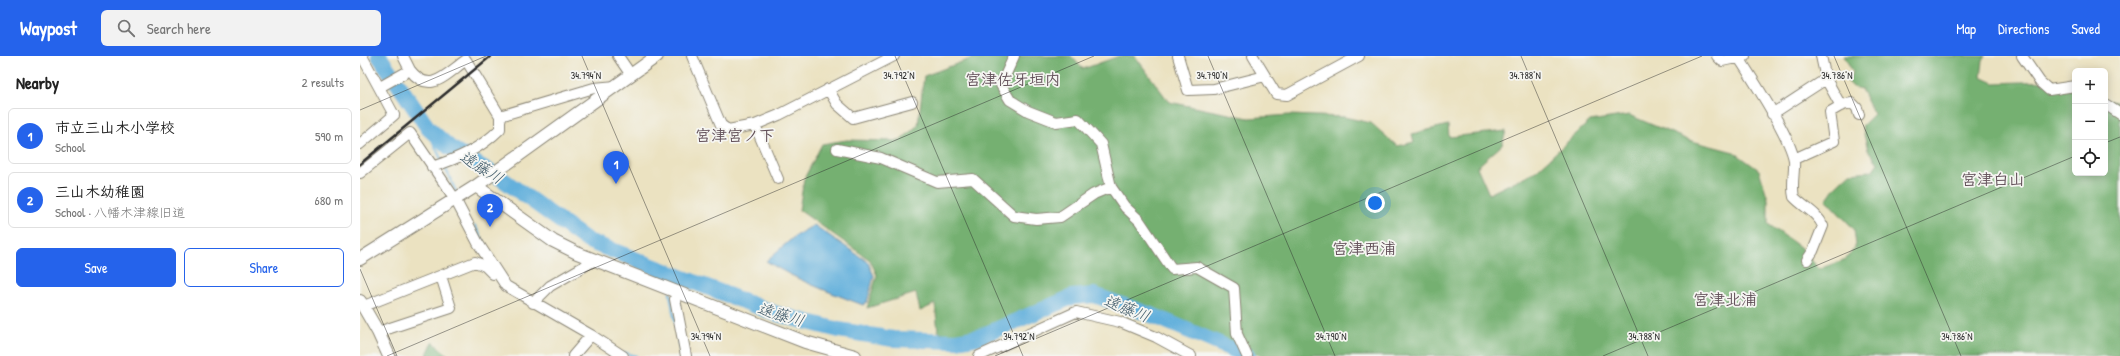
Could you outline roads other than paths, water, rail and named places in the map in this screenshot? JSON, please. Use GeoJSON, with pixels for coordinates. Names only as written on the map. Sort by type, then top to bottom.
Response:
{"type":"FeatureCollection","features":[{"type":"Feature","properties":{"kind":"street"},"geometry":{"type":"LineString","coordinates":[[360,144],[394,115],[362,56]]}},
{"type":"Feature","properties":{"kind":"street"},"geometry":{"type":"LineString","coordinates":[[403,56],[410,70],[418,80],[427,84],[437,80],[466,60],[500,116],[500,130],[472,152],[455,160],[432,167]]}},
{"type":"Feature","properties":{"kind":"street"},"geometry":{"type":"LineString","coordinates":[[618,56],[631,75]]}},
{"type":"Feature","properties":{"kind":"street"},"geometry":{"type":"LineString","coordinates":[[360,259],[480,183],[617,86],[656,56]]}},
{"type":"Feature","properties":{"kind":"street"},"geometry":{"type":"LineString","coordinates":[[692,56],[721,125],[728,130],[755,125],[780,116],[828,89],[894,56]]}},
{"type":"Feature","properties":{"kind":"street"},"geometry":{"type":"LineString","coordinates":[[1014,56],[1001,85],[1010,100],[1028,111],[1056,122],[1078,119],[1101,144],[1111,187],[1125,207],[1139,220],[1172,269],[1197,266],[1234,288],[1237,334],[1247,356]]}},
{"type":"Feature","properties":{"kind":"street"},"geometry":{"type":"LineString","coordinates":[[1178,56],[1188,90],[1214,89],[1265,76]]}},
{"type":"Feature","properties":{"kind":"street"},"geometry":{"type":"LineString","coordinates":[[1252,56],[1276,94],[1286,95],[1359,56]]}},
{"type":"Feature","properties":{"kind":"street"},"geometry":{"type":"LineString","coordinates":[[1717,56],[1722,61],[1742,57],[1794,159],[1794,197],[1800,204],[1820,217],[1823,226],[1813,251],[1807,260]]}},
{"type":"Feature","properties":{"kind":"street"},"geometry":{"type":"LineString","coordinates":[[1821,56],[1826,79],[1841,106]]}},
{"type":"Feature","properties":{"kind":"street"},"geometry":{"type":"LineString","coordinates":[[2022,56],[2040,82],[2049,90],[2072,86]]}},
{"type":"Feature","properties":{"kind":"street"},"geometry":{"type":"LineString","coordinates":[[380,87],[410,70]]}},
{"type":"Feature","properties":{"kind":"street"},"geometry":{"type":"LineString","coordinates":[[1772,114],[1826,79]]}},
{"type":"Feature","properties":{"kind":"street"},"geometry":{"type":"LineString","coordinates":[[500,116],[594,88],[617,86]]}},
{"type":"Feature","properties":{"kind":"street"},"geometry":{"type":"LineString","coordinates":[[828,89],[837,104],[853,118],[912,102]]}},
{"type":"Feature","properties":{"kind":"street"},"geometry":{"type":"LineString","coordinates":[[1794,159],[1834,141],[1830,112],[1841,106],[1852,103],[1857,108],[1859,115]]}},
{"type":"Feature","properties":{"kind":"street"},"geometry":{"type":"LineString","coordinates":[[2108,106],[2120,114]]}},
{"type":"Feature","properties":{"kind":"street"},"geometry":{"type":"LineString","coordinates":[[755,125],[778,179]]}},
{"type":"Feature","properties":{"kind":"street"},"geometry":{"type":"LineString","coordinates":[[360,174],[410,133],[455,199],[478,243],[506,286],[533,303],[591,335],[623,356]]}},
{"type":"Feature","properties":{"kind":"street"},"geometry":{"type":"LineString","coordinates":[[837,149],[880,158],[937,182],[973,179],[1014,216],[1036,219],[1060,217],[1094,194],[1111,187]]}},
{"type":"Feature","properties":{"kind":"street"},"geometry":{"type":"LineString","coordinates":[[480,183],[553,240],[595,260],[805,342],[838,354],[856,356]]}},
{"type":"Feature","properties":{"kind":"street"},"geometry":{"type":"LineString","coordinates":[[533,303],[550,286],[595,260]]}},
{"type":"Feature","properties":{"kind":"street"},"geometry":{"type":"LineString","coordinates":[[389,356],[378,332],[362,304],[441,276],[475,262],[485,266],[493,274],[497,274]]}},
{"type":"Feature","properties":{"kind":"street"},"geometry":{"type":"LineString","coordinates":[[378,332],[451,308],[441,276]]}},
{"type":"Feature","properties":{"kind":"street"},"geometry":{"type":"LineString","coordinates":[[677,292],[675,299],[686,356]]}},
{"type":"Feature","properties":{"kind":"street"},"geometry":{"type":"LineString","coordinates":[[979,356],[1076,312],[1097,315],[1120,322],[1156,337],[1191,356]]}},
{"type":"Feature","properties":{"kind":"street"},"geometry":{"type":"LineString","coordinates":[[573,356],[591,335]]}},
{"type":"Feature","properties":{"kind":"water"},"geometry":{"type":"Polygon","coordinates":[[[814,225],[868,262],[874,276],[867,302],[863,305],[801,280],[766,261],[795,236],[814,225]]]}},
{"type":"Feature","properties":{"kind":"waterway","name":"遠藤川"},"geometry":{"type":"LineString","coordinates":[[379,56],[428,128],[449,147],[502,179],[588,241],[777,314],[839,330],[893,339],[956,341],[979,337],[1072,297],[1094,295],[1154,316],[1248,356]]}},
{"type":"Feature","properties":{"kind":"waterway"},"geometry":{"type":"LineString","coordinates":[[426,127],[442,161]]}},
{"type":"Feature","properties":{"kind":"waterway"},"geometry":{"type":"LineString","coordinates":[[444,165],[457,194]]}},
{"type":"Feature","properties":{"kind":"waterway"},"geometry":{"type":"LineString","coordinates":[[475,226],[491,255]]}},
{"type":"Feature","properties":{"kind":"waterway"},"geometry":{"type":"LineString","coordinates":[[668,273],[669,285]]}},
{"type":"Feature","properties":{"kind":"waterway"},"geometry":{"type":"LineString","coordinates":[[670,293],[681,356]]}},
{"type":"Feature","properties":{"kind":"waterway"},"geometry":{"type":"LineString","coordinates":[[625,353],[636,356]]}},
{"type":"Feature","properties":{"kind":"railway"},"geometry":{"type":"LineString","coordinates":[[360,164],[491,56]]}},
{"type":"Feature","properties":{"kind":"place","name":"市立三山木小学校"},"geometry":{"type":"Point","coordinates":[616,184]}},
{"type":"Feature","properties":{"kind":"place","name":"三山木幼稚園"},"geometry":{"type":"Point","coordinates":[490,227]}},
{"type":"Feature","properties":{"kind":"district","name":"宮津佐牙垣内"},"geometry":{"type":"Point","coordinates":[1013,79]}},
{"type":"Feature","properties":{"kind":"district","name":"宮津宮ノ下"},"geometry":{"type":"Point","coordinates":[735,135]}},
{"type":"Feature","properties":{"kind":"district","name":"宮津白山"},"geometry":{"type":"Point","coordinates":[1993,179]}},
{"type":"Feature","properties":{"kind":"district","name":"宮津西浦"},"geometry":{"type":"Point","coordinates":[1364,248]}},
{"type":"Feature","properties":{"kind":"district","name":"宮津北浦"},"geometry":{"type":"Point","coordinates":[1725,299]}}]}
